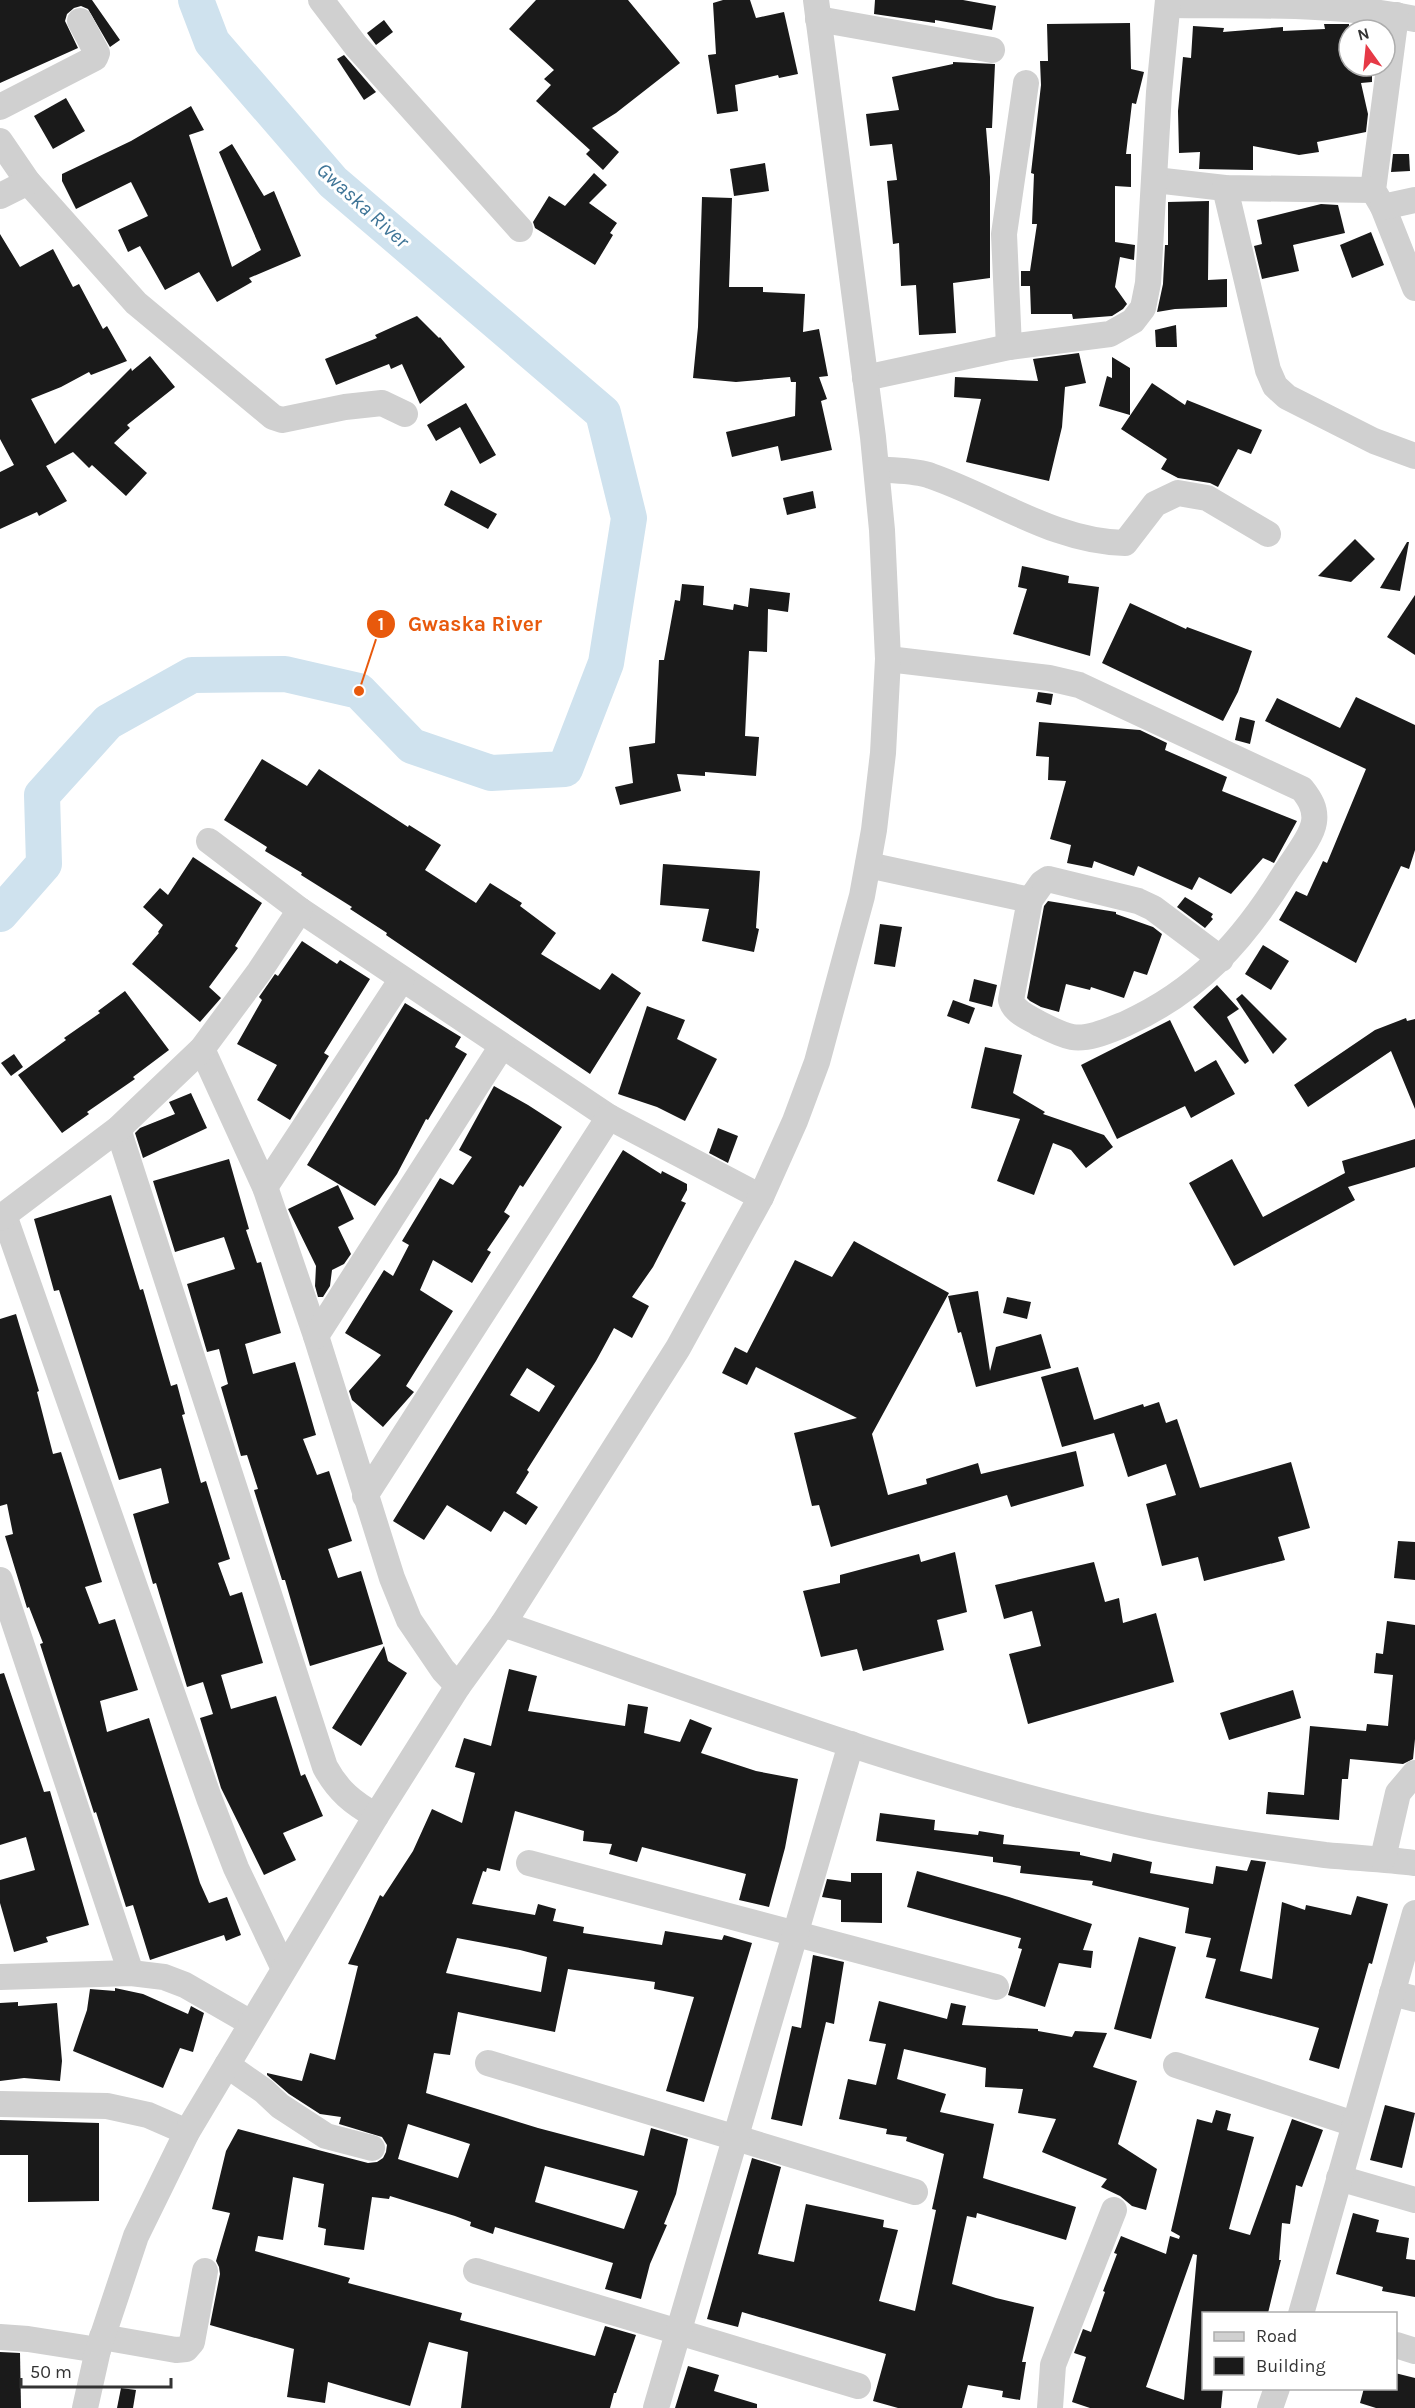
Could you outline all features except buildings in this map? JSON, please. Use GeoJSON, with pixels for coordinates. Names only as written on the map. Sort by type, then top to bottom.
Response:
{"type":"FeatureCollection","features":[{"type":"Feature","properties":{"kind":"street"},"geometry":{"type":"LineString","coordinates":[[321,0],[356,46],[520,229]]}},
{"type":"Feature","properties":{"kind":"street"},"geometry":{"type":"LineString","coordinates":[[866,378],[1009,347],[1110,334],[1134,321],[1143,308],[1148,283],[1159,92],[1168,2],[1324,6],[1376,11],[1406,17],[1378,198],[1415,288]]}},
{"type":"Feature","properties":{"kind":"street"},"geometry":{"type":"LineString","coordinates":[[85,2408],[100,2344],[136,2236],[187,2132],[376,1816],[458,1686],[503,1624],[678,1348],[761,1197],[795,1121],[816,1062],[854,928],[868,864],[884,753],[888,659],[876,469],[817,9],[992,50]]}},
{"type":"Feature","properties":{"kind":"street"},"geometry":{"type":"LineString","coordinates":[[0,107],[95,58],[97,53],[95,48],[80,21]]}},
{"type":"Feature","properties":{"kind":"street"},"geometry":{"type":"LineString","coordinates":[[1009,347],[1004,234],[1026,82]]}},
{"type":"Feature","properties":{"kind":"street"},"geometry":{"type":"LineString","coordinates":[[0,141],[28,182],[136,303],[273,417],[282,420],[345,407],[382,403],[405,414]]}},
{"type":"Feature","properties":{"kind":"street"},"geometry":{"type":"LineString","coordinates":[[1155,180],[1225,188],[1415,200]]}},
{"type":"Feature","properties":{"kind":"street"},"geometry":{"type":"LineString","coordinates":[[0,196],[28,182]]}},
{"type":"Feature","properties":{"kind":"street"},"geometry":{"type":"LineString","coordinates":[[1225,188],[1268,370],[1275,386],[1287,397],[1333,421],[1374,441],[1415,456]]}},
{"type":"Feature","properties":{"kind":"street"},"geometry":{"type":"LineString","coordinates":[[876,469],[929,475],[1052,528],[1102,542],[1125,543],[1155,504],[1178,493],[1207,498],[1268,534]]}},
{"type":"Feature","properties":{"kind":"street"},"geometry":{"type":"LineString","coordinates":[[888,659],[1049,678],[1079,685],[1302,789],[1312,804],[1314,812],[1312,828],[1260,913],[1221,959],[1183,991],[1147,1014],[1112,1029],[1072,1037],[1047,1028],[1012,1006],[1013,986],[1030,900],[1048,879],[1138,901],[1153,908],[1221,959]]}},
{"type":"Feature","properties":{"kind":"street"},"geometry":{"type":"LineString","coordinates":[[209,841],[300,910],[609,1117],[761,1197]]}},
{"type":"Feature","properties":{"kind":"street"},"geometry":{"type":"LineString","coordinates":[[868,864],[1030,900]]}},
{"type":"Feature","properties":{"kind":"street"},"geometry":{"type":"LineString","coordinates":[[284,1969],[236,1868],[209,1798],[2,1217],[118,1129],[202,1049],[300,910]]}},
{"type":"Feature","properties":{"kind":"street"},"geometry":{"type":"LineString","coordinates":[[266,1187],[402,979]]}},
{"type":"Feature","properties":{"kind":"street"},"geometry":{"type":"LineString","coordinates":[[316,1335],[502,1046]]}},
{"type":"Feature","properties":{"kind":"street"},"geometry":{"type":"LineString","coordinates":[[202,1049],[266,1187],[316,1335],[392,1578],[409,1620],[443,1670],[458,1686]]}},
{"type":"Feature","properties":{"kind":"street"},"geometry":{"type":"LineString","coordinates":[[365,1496],[609,1117]]}},
{"type":"Feature","properties":{"kind":"street"},"geometry":{"type":"LineString","coordinates":[[118,1129],[325,1767],[336,1786],[354,1804],[376,1816]]}},
{"type":"Feature","properties":{"kind":"street"},"geometry":{"type":"LineString","coordinates":[[0,1580],[131,1973]]}},
{"type":"Feature","properties":{"kind":"street"},"geometry":{"type":"LineString","coordinates":[[503,1624],[958,1779],[1121,1821],[1327,1855],[1383,1858],[1415,1863]]}},
{"type":"Feature","properties":{"kind":"street"},"geometry":{"type":"LineString","coordinates":[[656,2408],[851,1744]]}},
{"type":"Feature","properties":{"kind":"street"},"geometry":{"type":"LineString","coordinates":[[1383,1858],[1398,1794],[1415,1773]]}},
{"type":"Feature","properties":{"kind":"street"},"geometry":{"type":"LineString","coordinates":[[529,1863],[996,1987]]}},
{"type":"Feature","properties":{"kind":"street"},"geometry":{"type":"LineString","coordinates":[[1301,2312],[1354,2124],[1403,1996],[1415,1913]]}},
{"type":"Feature","properties":{"kind":"street"},"geometry":{"type":"LineString","coordinates":[[0,1977],[131,1973],[164,1977],[185,1985],[251,2023]]}},
{"type":"Feature","properties":{"kind":"street"},"geometry":{"type":"LineString","coordinates":[[488,2064],[915,2192]]}},
{"type":"Feature","properties":{"kind":"street"},"geometry":{"type":"LineString","coordinates":[[227,2065],[264,2091],[280,2106],[326,2136],[372,2148]]}},
{"type":"Feature","properties":{"kind":"street"},"geometry":{"type":"LineString","coordinates":[[1176,2065],[1354,2124]]}},
{"type":"Feature","properties":{"kind":"street"},"geometry":{"type":"LineString","coordinates":[[0,2104],[107,2106],[148,2115],[187,2132]]}},
{"type":"Feature","properties":{"kind":"street"},"geometry":{"type":"LineString","coordinates":[[1339,2178],[1415,2200]]}},
{"type":"Feature","properties":{"kind":"street"},"geometry":{"type":"LineString","coordinates":[[1050,2408],[1053,2365],[1114,2210]]}},
{"type":"Feature","properties":{"kind":"street"},"geometry":{"type":"LineString","coordinates":[[0,2337],[186,2349],[192,2342],[205,2271]]}},
{"type":"Feature","properties":{"kind":"street"},"geometry":{"type":"LineString","coordinates":[[476,2271],[858,2386]]}},
{"type":"Feature","properties":{"kind":"street"},"geometry":{"type":"LineString","coordinates":[[1397,2346],[1415,2351]]}},
{"type":"Feature","properties":{"kind":"street"},"geometry":{"type":"LineString","coordinates":[[1270,2408],[1275,2390]]}},
{"type":"Feature","properties":{"kind":"waterway","name":"Gwaska River"},"geometry":{"type":"LineString","coordinates":[[0,914],[44,864],[42,795],[108,722],[192,675],[285,674],[359,691],[412,746],[491,773],[565,769],[606,663],[629,518],[603,413],[333,182],[212,42],[196,0]]}},
{"type":"Feature","properties":{"kind":"place","name":"Gwaska River"},"geometry":{"type":"Point","coordinates":[359,691]}}]}
